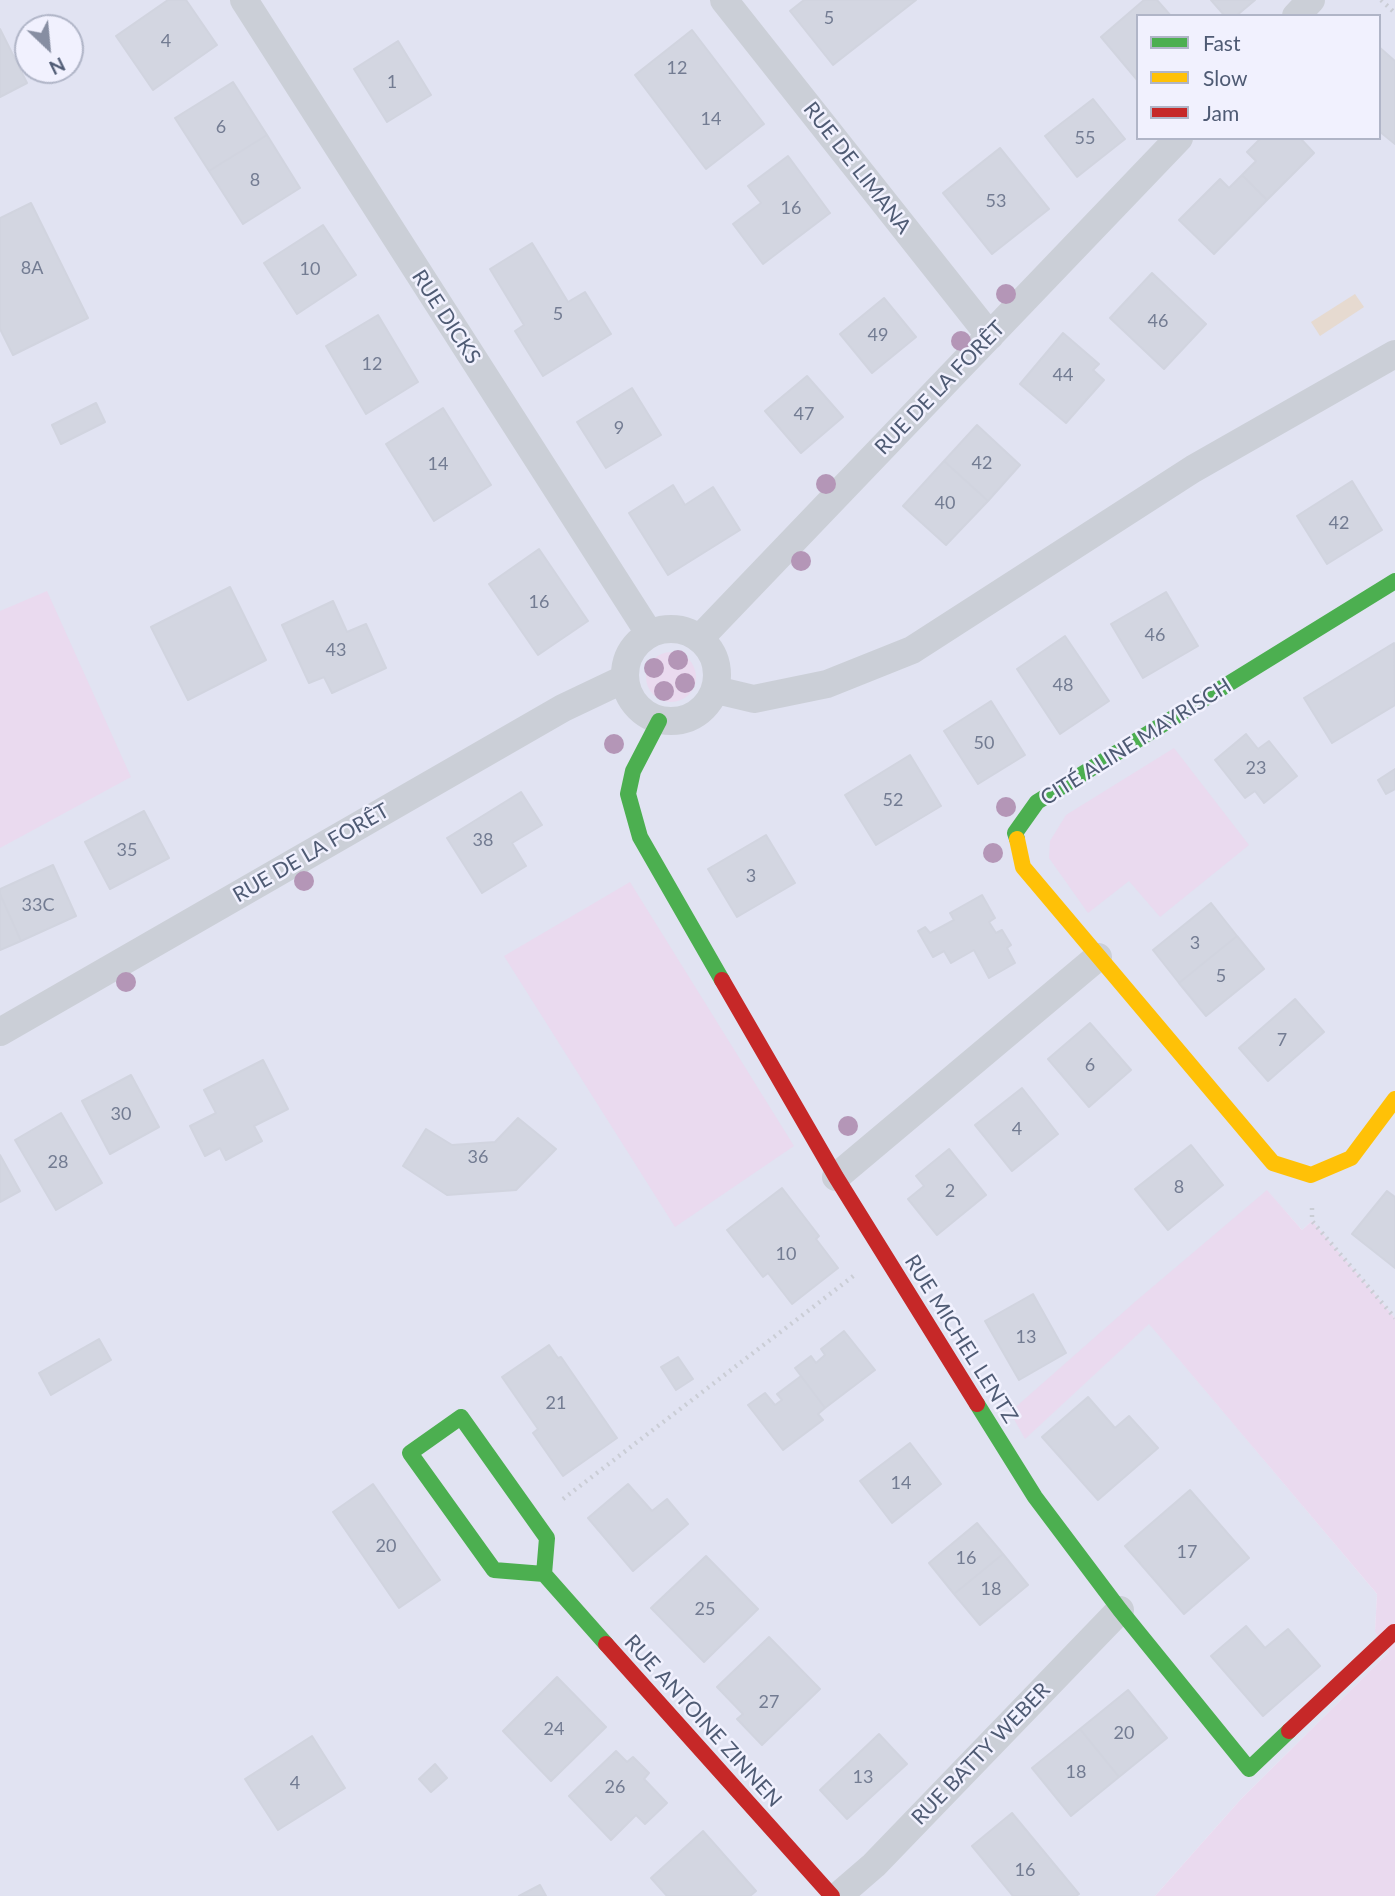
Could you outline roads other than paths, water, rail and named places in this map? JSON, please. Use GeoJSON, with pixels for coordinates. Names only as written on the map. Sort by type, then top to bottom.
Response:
{"type":"FeatureCollection","features":[{"type":"Feature","properties":{"kind":"street","name":"RUE DICKS"},"geometry":{"type":"LineString","coordinates":[[244,0],[649,634]]}},
{"type":"Feature","properties":{"kind":"street","name":"RUE DE LIMANA"},"geometry":{"type":"LineString","coordinates":[[724,0],[990,336]]}},
{"type":"Feature","properties":{"kind":"street"},"geometry":{"type":"LineString","coordinates":[[1298,14],[1311,0]]}},
{"type":"Feature","properties":{"kind":"street","name":"RUE DE LA FORÊT"},"geometry":{"type":"LineString","coordinates":[[701,637],[1177,140]]}},
{"type":"Feature","properties":{"kind":"street"},"geometry":{"type":"LineString","coordinates":[[716,690],[754,699],[766,697],[827,684],[912,650],[1193,469],[1395,354]]}},
{"type":"Feature","properties":{"kind":"street","name":"CITÉ ALINE MAYRISCH"},"geometry":{"type":"LineString","coordinates":[[1395,580],[1037,802],[1015,833],[1023,867],[1273,1163],[1311,1175],[1350,1158],[1395,1099]]}},
{"type":"Feature","properties":{"kind":"street"},"geometry":{"type":"LineString","coordinates":[[676,628],[701,637],[717,662],[716,690],[704,710],[682,721],[659,721],[635,705],[624,679],[630,652],[649,634],[676,628]]}},
{"type":"Feature","properties":{"kind":"street","name":"RUE DE LA FORÊT"},"geometry":{"type":"LineString","coordinates":[[0,1032],[563,708],[624,679]]}},
{"type":"Feature","properties":{"kind":"street","name":"RUE MICHEL LENTZ"},"geometry":{"type":"LineString","coordinates":[[659,721],[633,771],[628,794],[640,837],[836,1177],[1035,1497],[1120,1610],[1249,1769],[1394,1632],[1395,1634]]}},
{"type":"Feature","properties":{"kind":"street"},"geometry":{"type":"LineString","coordinates":[[836,1177],[1098,957]]}},
{"type":"Feature","properties":{"kind":"street"},"geometry":{"type":"LineString","coordinates":[[461,1417],[547,1538],[544,1574],[494,1570],[410,1453],[461,1417]]}},
{"type":"Feature","properties":{"kind":"street","name":"RUE ANTOINE ZINNEN"},"geometry":{"type":"LineString","coordinates":[[544,1574],[832,1896]]}},
{"type":"Feature","properties":{"kind":"street","name":"RUE BATTY WEBER"},"geometry":{"type":"LineString","coordinates":[[838,1896],[874,1865],[1120,1610]]}}]}
